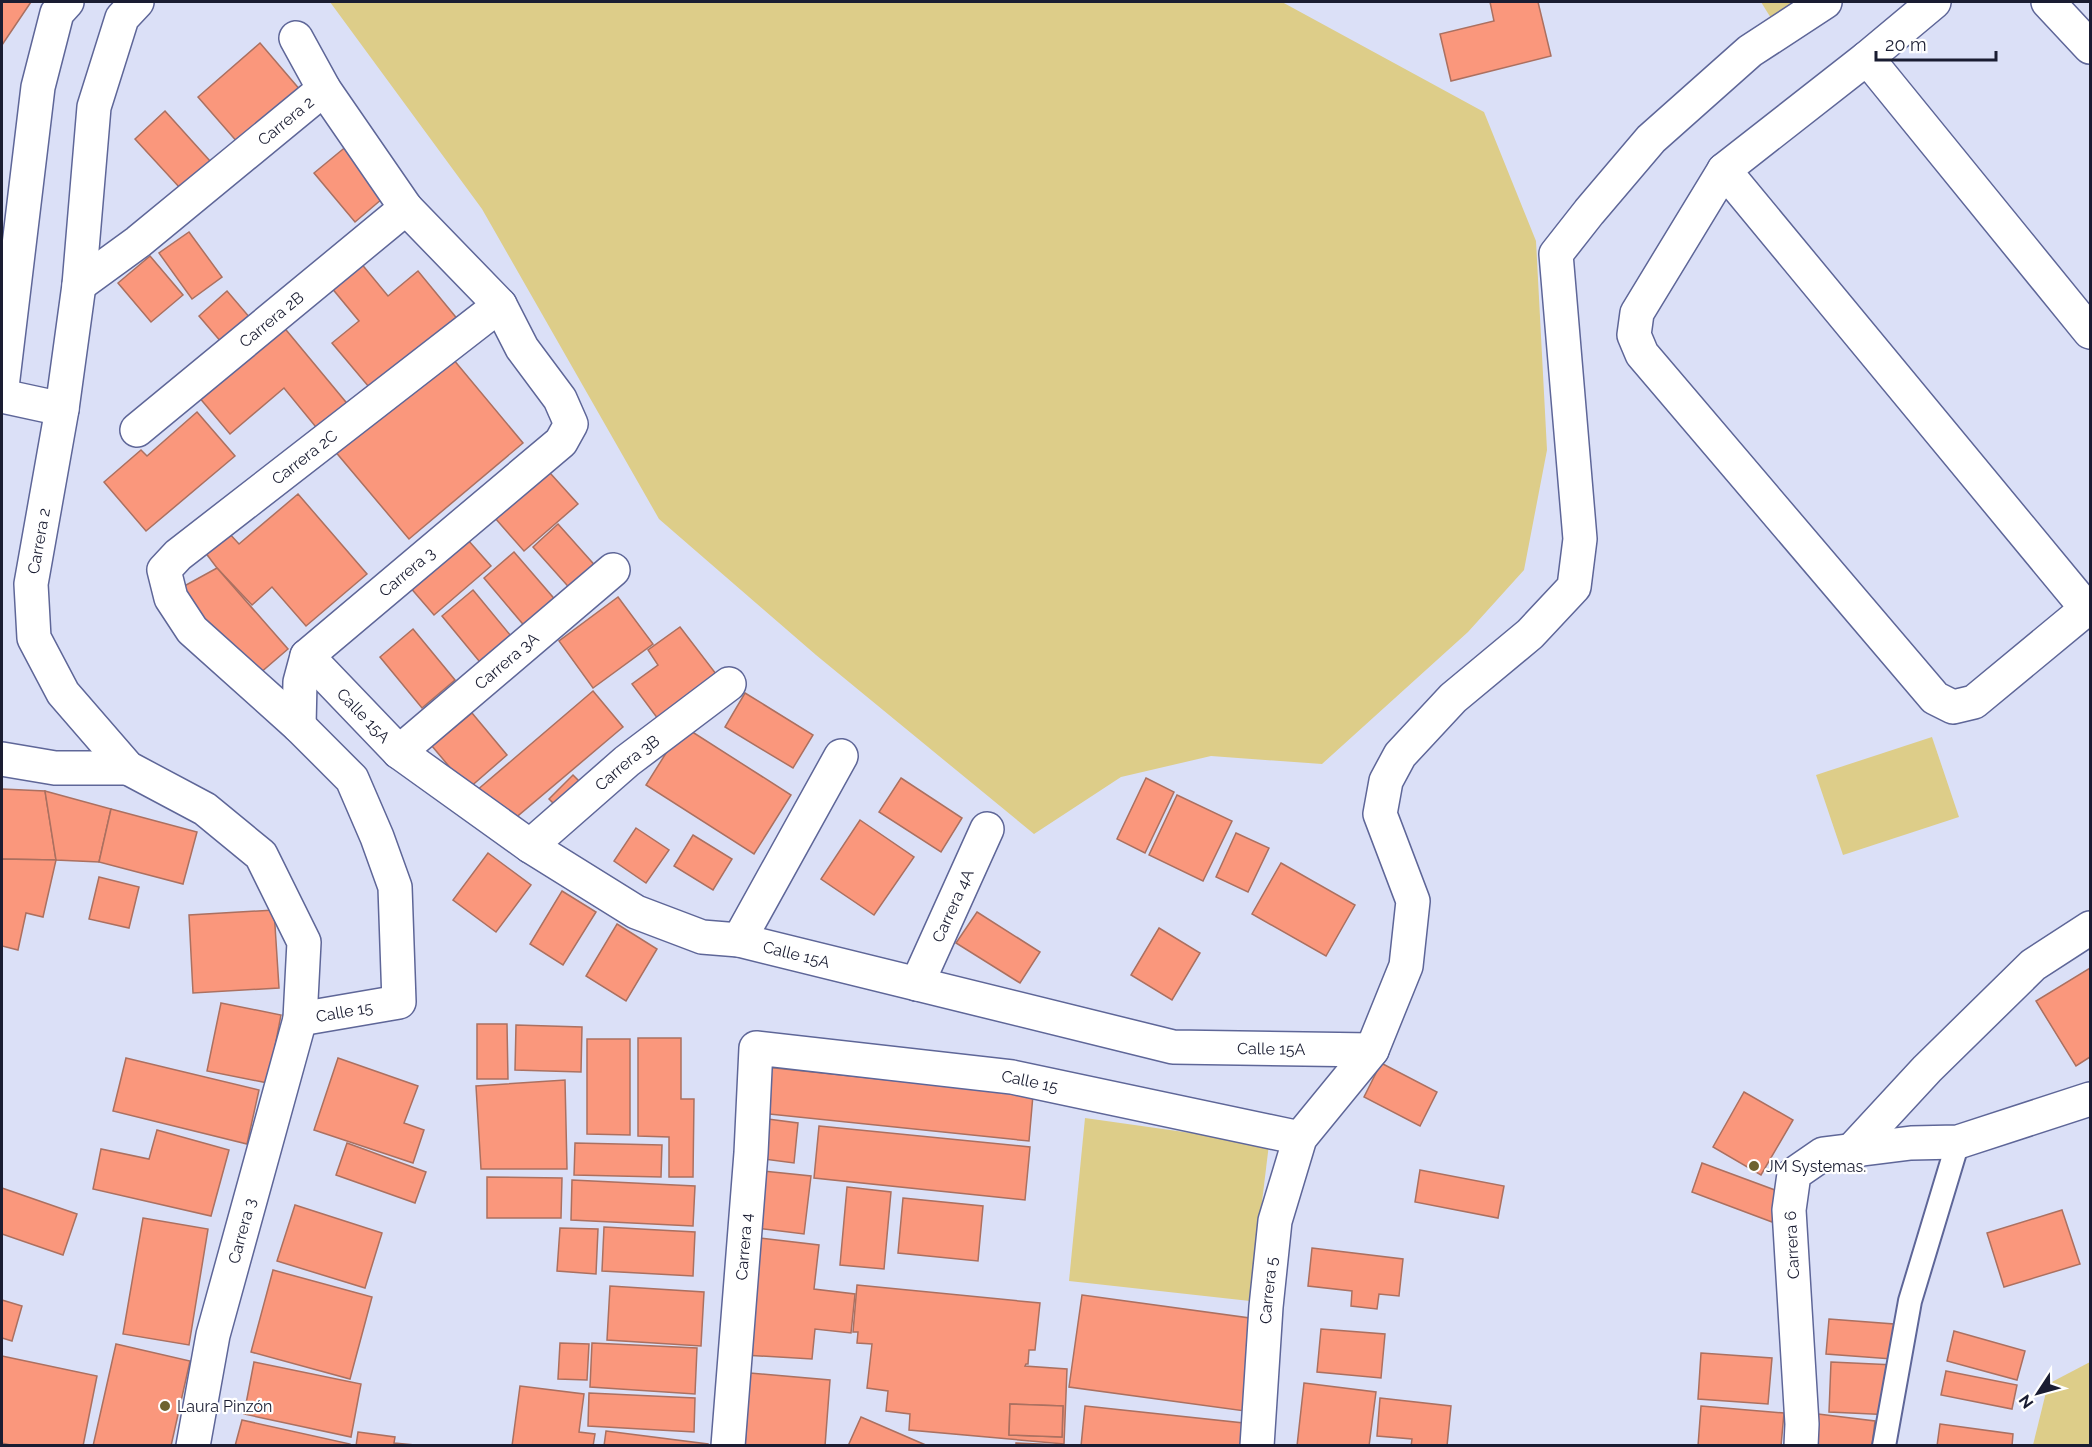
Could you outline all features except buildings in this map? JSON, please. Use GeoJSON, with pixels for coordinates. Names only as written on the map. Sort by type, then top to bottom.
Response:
{"type":"FeatureCollection","features":[{"type":"Feature","properties":{"kind":"street"},"geometry":{"type":"LineString","coordinates":[[2,387],[11,238],[38,87],[57,14],[66,2]]}},
{"type":"Feature","properties":{"kind":"street","name":"Carrera 2"},"geometry":{"type":"LineString","coordinates":[[128,768],[63,693],[34,638],[31,584],[62,409],[79,285],[94,107],[122,18],[137,2]]}},
{"type":"Feature","properties":{"kind":"street"},"geometry":{"type":"LineString","coordinates":[[1300,1137],[1372,1050],[1406,966],[1413,901],[1380,814],[1386,781],[1400,755],[1453,698],[1530,634],[1574,587],[1580,539],[1556,254],[1651,139],[1750,51],[1825,2]]}},
{"type":"Feature","properties":{"kind":"street"},"geometry":{"type":"LineString","coordinates":[[1724,170],[2089,607],[1974,702],[1953,707],[1935,698],[1642,354],[1634,335],[1636,313],[1724,170],[1867,58],[1934,2]]}},
{"type":"Feature","properties":{"kind":"street"},"geometry":{"type":"LineString","coordinates":[[2048,2],[2091,47]]}},
{"type":"Feature","properties":{"kind":"street"},"geometry":{"type":"LineString","coordinates":[[296,38],[324,89],[406,208],[500,305]]}},
{"type":"Feature","properties":{"kind":"street"},"geometry":{"type":"LineString","coordinates":[[1867,58],[2091,332]]}},
{"type":"Feature","properties":{"kind":"street","name":"Carrera 2"},"geometry":{"type":"LineString","coordinates":[[79,285],[138,242],[324,89]]}},
{"type":"Feature","properties":{"kind":"street","name":"Carrera 2B"},"geometry":{"type":"LineString","coordinates":[[137,430],[406,208]]}},
{"type":"Feature","properties":{"kind":"street","name":"Carrera 3"},"geometry":{"type":"LineString","coordinates":[[308,656],[561,442],[572,424],[560,399],[522,348],[500,305]]}},
{"type":"Feature","properties":{"kind":"street","name":"Carrera 2C"},"geometry":{"type":"LineString","coordinates":[[192,630],[171,598],[164,570],[178,555],[500,305]]}},
{"type":"Feature","properties":{"kind":"street"},"geometry":{"type":"LineString","coordinates":[[2,396],[62,409]]}},
{"type":"Feature","properties":{"kind":"street","name":"Carrera 3A"},"geometry":{"type":"LineString","coordinates":[[399,752],[613,570]]}},
{"type":"Feature","properties":{"kind":"street","name":"Calle 15"},"geometry":{"type":"LineString","coordinates":[[2,759],[55,768],[128,768],[205,809],[261,855],[304,942],[300,1019],[399,1002],[395,887],[352,779],[299,726],[192,630]]}},
{"type":"Feature","properties":{"kind":"street"},"geometry":{"type":"LineString","coordinates":[[299,726],[300,682],[308,656]]}},
{"type":"Feature","properties":{"kind":"street","name":"Calle 15A"},"geometry":{"type":"LineString","coordinates":[[308,656],[399,752],[530,846],[636,912],[702,937],[739,940],[1173,1047],[1372,1050]]}},
{"type":"Feature","properties":{"kind":"street","name":"Carrera 3B"},"geometry":{"type":"LineString","coordinates":[[530,846],[627,761],[729,684]]}},
{"type":"Feature","properties":{"kind":"street"},"geometry":{"type":"LineString","coordinates":[[739,940],[841,756]]}},
{"type":"Feature","properties":{"kind":"street","name":"Carrera 4A"},"geometry":{"type":"LineString","coordinates":[[917,984],[987,829]]}},
{"type":"Feature","properties":{"kind":"street"},"geometry":{"type":"LineString","coordinates":[[1853,1149],[1927,1069],[2033,965],[2091,928]]}},
{"type":"Feature","properties":{"kind":"street","name":"Carrera 3"},"geometry":{"type":"LineString","coordinates":[[193,1446],[213,1335],[300,1019]]}},
{"type":"Feature","properties":{"kind":"street","name":"Calle 15"},"geometry":{"type":"LineString","coordinates":[[756,1048],[1012,1077],[1300,1137]]}},
{"type":"Feature","properties":{"kind":"street","name":"Carrera 4"},"geometry":{"type":"LineString","coordinates":[[728,1446],[751,1153],[756,1048]]}},
{"type":"Feature","properties":{"kind":"street","name":"Carrera 6"},"geometry":{"type":"LineString","coordinates":[[1801,1446],[1802,1424],[1789,1209],[1794,1174],[1823,1154],[1911,1143],[1959,1142],[2091,1099]]}},
{"type":"Feature","properties":{"kind":"street","name":"Carrera 5"},"geometry":{"type":"LineString","coordinates":[[1257,1446],[1266,1307],[1275,1221],[1300,1137]]}},
{"type":"Feature","properties":{"kind":"lane"},"geometry":{"type":"LineString","coordinates":[[1884,1446],[1910,1301],[1959,1142]]}},
{"type":"Feature","properties":{"kind":"shaded area"},"geometry":{"type":"Polygon","coordinates":[[[330,2],[1282,2],[1484,112],[1536,241],[1547,450],[1524,570],[1468,632],[1322,764],[1211,756],[1121,777],[1034,834],[816,655],[659,519],[482,209],[330,2]]]}},
{"type":"Feature","properties":{"kind":"shaded area"},"geometry":{"type":"Polygon","coordinates":[[[1761,2],[1802,2],[1774,23],[1761,2]]]}},
{"type":"Feature","properties":{"kind":"shaded area"},"geometry":{"type":"Polygon","coordinates":[[[1932,737],[1959,817],[1843,855],[1816,775],[1932,737]]]}},
{"type":"Feature","properties":{"kind":"shaded area"},"geometry":{"type":"Polygon","coordinates":[[[1085,1118],[1269,1144],[1250,1301],[1069,1281],[1085,1118]]]}},
{"type":"Feature","properties":{"kind":"shaded area"},"geometry":{"type":"Polygon","coordinates":[[[2090,1362],[2090,1445],[2033,1445],[2048,1384],[2090,1362]]]}},
{"type":"Feature","properties":{"kind":"place","name":"JM Systemas."},"geometry":{"type":"Point","coordinates":[1754,1166]}},
{"type":"Feature","properties":{"kind":"place","name":"Laura Pinzón"},"geometry":{"type":"Point","coordinates":[165,1406]}}]}
